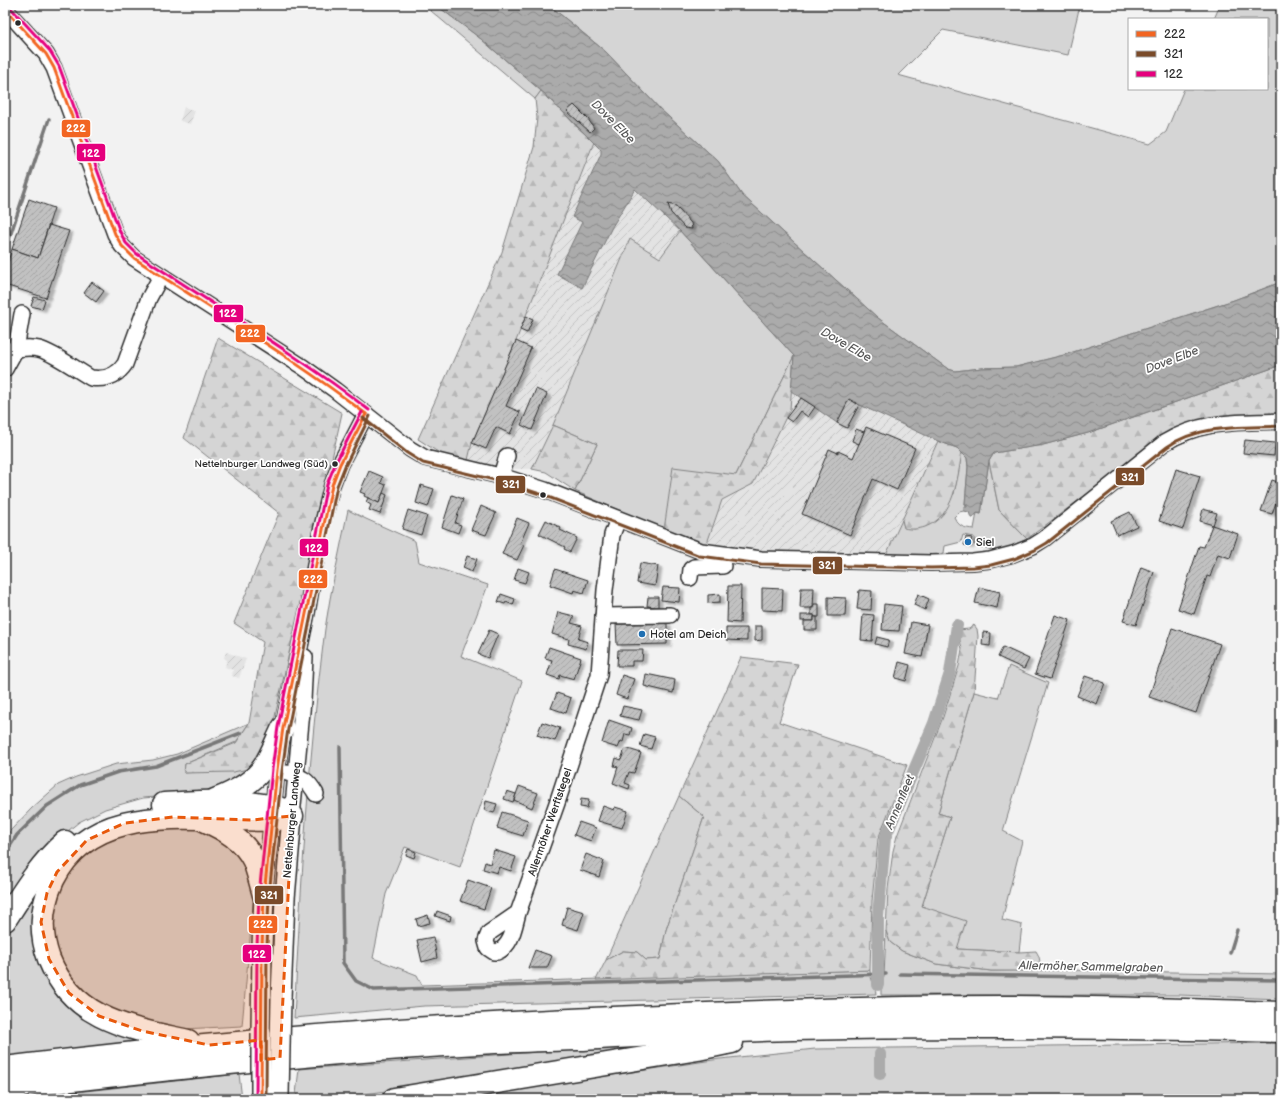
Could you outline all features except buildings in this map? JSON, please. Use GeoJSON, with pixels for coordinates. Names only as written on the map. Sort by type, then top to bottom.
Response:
{"type":"FeatureCollection","features":[{"type":"Feature","properties":{"kind":"highway"},"geometry":{"type":"LineString","coordinates":[[214,801],[239,789],[265,766],[283,728]]}},
{"type":"Feature","properties":{"kind":"highway"},"geometry":{"type":"LineString","coordinates":[[5,920],[45,863],[60,846],[87,824],[112,814],[134,808],[155,805],[214,801],[237,802],[279,814]]}},
{"type":"Feature","properties":{"kind":"highway"},"geometry":{"type":"LineString","coordinates":[[209,1045],[120,1025],[99,1016],[83,1005],[69,992],[49,959],[44,940],[42,922],[47,893],[57,872],[76,848],[87,840],[112,827],[138,820],[173,817],[252,820],[279,814]]}},
{"type":"Feature","properties":{"kind":"highway"},"geometry":{"type":"LineString","coordinates":[[200,818],[216,825],[238,840],[253,861],[264,895]]}},
{"type":"Feature","properties":{"kind":"highway"},"geometry":{"type":"LineString","coordinates":[[897,1018],[1114,1008],[1281,1013]]}},
{"type":"Feature","properties":{"kind":"highway"},"geometry":{"type":"LineString","coordinates":[[5,1068],[102,1055],[302,1036],[478,1024],[735,1013],[1106,1027],[1281,1031]]}},
{"type":"Feature","properties":{"kind":"highway"},"geometry":{"type":"LineString","coordinates":[[394,1099],[698,1049],[790,1029],[859,1018]]}},
{"type":"Feature","properties":{"kind":"highway"},"geometry":{"type":"LineString","coordinates":[[5,1088],[269,1059],[479,1042],[790,1029]]}},
{"type":"Feature","properties":{"kind":"main road","name":"Nettelnburger Landweg"},"geometry":{"type":"LineString","coordinates":[[270,1098],[282,998],[285,898],[279,814]]}},
{"type":"Feature","properties":{"kind":"main road","name":"Nettelnburger Landweg"},"geometry":{"type":"LineString","coordinates":[[264,895],[261,1000],[270,1098]]}},
{"type":"Feature","properties":{"kind":"street"},"geometry":{"type":"LineString","coordinates":[[5,9],[46,54],[54,68],[115,234],[122,246],[134,258],[303,367],[336,390],[410,449],[425,458],[501,476],[545,490],[701,551],[761,559],[931,563],[990,560],[1013,554],[1044,539],[1164,442],[1174,436],[1188,430],[1210,424],[1281,421]]}},
{"type":"Feature","properties":{"kind":"street"},"geometry":{"type":"LineString","coordinates":[[11,350],[31,348],[45,351],[91,378],[98,379],[112,376],[121,370],[125,364],[149,298],[160,276]]}},
{"type":"Feature","properties":{"kind":"street"},"geometry":{"type":"LineString","coordinates":[[5,369],[22,314]]}},
{"type":"Feature","properties":{"kind":"street","name":"Nettelnburger Landweg"},"geometry":{"type":"LineString","coordinates":[[283,728],[307,613],[320,535],[332,485],[340,464],[366,414]]}},
{"type":"Feature","properties":{"kind":"street"},"geometry":{"type":"LineString","coordinates":[[501,476],[506,456]]}},
{"type":"Feature","properties":{"kind":"street","name":"Allermöher Werftstegel"},"geometry":{"type":"LineString","coordinates":[[518,913],[559,797],[599,674],[605,590],[612,535],[618,519]]}},
{"type":"Feature","properties":{"kind":"street"},"geometry":{"type":"LineString","coordinates":[[690,578],[692,568],[694,567],[723,566]]}},
{"type":"Feature","properties":{"kind":"street","name":"Nettelnburger Landweg"},"geometry":{"type":"LineString","coordinates":[[264,895],[279,814],[296,775],[303,701],[307,613]]}},
{"type":"Feature","properties":{"kind":"street"},"geometry":{"type":"LineString","coordinates":[[603,616],[670,615]]}},
{"type":"Feature","properties":{"kind":"street"},"geometry":{"type":"LineString","coordinates":[[265,766],[296,775],[310,782],[316,794]]}},
{"type":"Feature","properties":{"kind":"street","name":"Nettelnburger Landweg"},"geometry":{"type":"LineString","coordinates":[[265,766],[279,814]]}},
{"type":"Feature","properties":{"kind":"highlighted area"},"geometry":{"type":"Polygon","coordinates":[[[292,816],[280,1058],[261,1060],[261,1040],[209,1045],[142,1031],[99,1016],[69,993],[49,959],[41,922],[47,893],[57,872],[87,840],[125,823],[173,817],[252,820],[292,816]]]}},
{"type":"Feature","properties":{"kind":"shaded area"},"geometry":{"type":"Polygon","coordinates":[[[184,107],[195,111],[190,124],[180,121],[184,107]]]}},
{"type":"Feature","properties":{"kind":"shaded area"},"geometry":{"type":"Polygon","coordinates":[[[594,142],[601,150],[601,154],[573,217],[582,221],[612,227],[635,189],[680,231],[660,258],[630,240],[553,425],[532,469],[507,469],[468,460],[472,443],[516,341],[594,142]]]}},
{"type":"Feature","properties":{"kind":"shaded area"},"geometry":{"type":"Polygon","coordinates":[[[791,391],[837,423],[849,399],[938,441],[886,555],[761,554],[706,546],[722,500],[753,484],[790,409],[791,391]]]}},
{"type":"Feature","properties":{"kind":"shaded area"},"geometry":{"type":"Polygon","coordinates":[[[226,652],[246,659],[239,678],[232,676],[233,670],[225,667],[227,660],[224,658],[226,652]]]}},
{"type":"Feature","properties":{"kind":"green space"},"geometry":{"type":"Polygon","coordinates":[[[424,5],[436,5],[481,39],[541,91],[535,99],[424,5]]]}},
{"type":"Feature","properties":{"kind":"green space"},"geometry":{"type":"Polygon","coordinates":[[[549,5],[1080,5],[1068,55],[943,30],[898,75],[1150,144],[1166,132],[1184,90],[1268,90],[1268,18],[1214,18],[1220,5],[1281,5],[1281,282],[1234,300],[1064,355],[1016,367],[982,368],[955,371],[948,369],[878,318],[742,195],[718,161],[661,110],[606,52],[549,5]]]}},
{"type":"Feature","properties":{"kind":"green space"},"geometry":{"type":"Polygon","coordinates":[[[541,91],[594,142],[516,341],[472,443],[468,460],[441,454],[418,439],[502,252],[534,147],[537,118],[535,99],[541,91]]]}},
{"type":"Feature","properties":{"kind":"green space"},"geometry":{"type":"Polygon","coordinates":[[[680,231],[794,356],[736,475],[664,530],[575,491],[597,444],[553,425],[630,239],[660,258],[680,231]]]}},
{"type":"Feature","properties":{"kind":"green space"},"geometry":{"type":"Polygon","coordinates":[[[218,338],[342,413],[274,721],[267,744],[254,768],[233,772],[184,773],[185,764],[236,743],[249,723],[263,642],[234,623],[279,513],[184,438],[218,338]]]}},
{"type":"Feature","properties":{"kind":"green space"},"geometry":{"type":"Polygon","coordinates":[[[794,356],[790,409],[753,484],[722,500],[706,546],[664,530],[673,467],[736,475],[794,356]]]}},
{"type":"Feature","properties":{"kind":"green space"},"geometry":{"type":"Polygon","coordinates":[[[1281,365],[1281,415],[1163,437],[1027,539],[999,510],[989,461],[994,453],[1043,445],[1088,433],[1281,365]]]}},
{"type":"Feature","properties":{"kind":"green space"},"geometry":{"type":"Polygon","coordinates":[[[553,425],[597,444],[575,491],[546,472],[532,469],[553,425]]]}},
{"type":"Feature","properties":{"kind":"green space"},"geometry":{"type":"Polygon","coordinates":[[[938,441],[957,448],[962,453],[953,496],[949,506],[935,522],[920,528],[904,528],[902,520],[938,441]]]}},
{"type":"Feature","properties":{"kind":"green space"},"geometry":{"type":"Polygon","coordinates":[[[962,453],[967,458],[968,467],[965,504],[967,504],[964,511],[959,512],[954,517],[958,523],[965,527],[974,529],[977,513],[981,514],[989,461],[999,510],[1027,539],[999,552],[974,545],[974,537],[963,535],[961,542],[945,546],[944,553],[938,555],[886,555],[902,520],[904,527],[915,529],[954,494],[962,453]]]}},
{"type":"Feature","properties":{"kind":"green space"},"geometry":{"type":"Polygon","coordinates":[[[348,510],[415,541],[419,562],[488,585],[461,656],[522,681],[460,867],[405,847],[386,894],[373,958],[417,975],[422,985],[870,970],[876,994],[424,1006],[294,1018],[306,823],[319,677],[327,614],[348,510]]]}},
{"type":"Feature","properties":{"kind":"green space"},"geometry":{"type":"Polygon","coordinates":[[[974,625],[977,629],[978,636],[974,692],[938,813],[950,817],[922,906],[966,921],[957,949],[1019,952],[1036,951],[1040,961],[1036,971],[991,971],[936,964],[902,951],[890,942],[886,931],[888,889],[893,851],[897,836],[943,717],[959,666],[962,649],[958,630],[969,629],[974,625]]]}},
{"type":"Feature","properties":{"kind":"green space"},"geometry":{"type":"Polygon","coordinates":[[[741,657],[798,664],[779,722],[907,765],[878,839],[872,901],[870,970],[596,980],[606,960],[623,951],[637,952],[646,960],[660,959],[666,930],[704,817],[679,796],[741,657]]]}},
{"type":"Feature","properties":{"kind":"green space"},"geometry":{"type":"Polygon","coordinates":[[[1009,666],[1048,683],[1003,831],[1022,841],[1002,920],[1022,925],[1019,952],[956,949],[922,906],[950,817],[938,813],[974,692],[998,698],[1009,666]]]}},
{"type":"Feature","properties":{"kind":"green space"},"geometry":{"type":"Polygon","coordinates":[[[249,723],[236,742],[185,764],[184,773],[254,768],[214,793],[143,798],[105,809],[79,822],[58,839],[5,908],[5,839],[10,831],[32,808],[58,785],[76,777],[116,764],[153,760],[177,754],[249,723]]]}},
{"type":"Feature","properties":{"kind":"green space"},"geometry":{"type":"Polygon","coordinates":[[[679,796],[704,817],[666,930],[660,959],[646,960],[637,952],[623,951],[606,960],[679,796]]]}},
{"type":"Feature","properties":{"kind":"green space"},"geometry":{"type":"Polygon","coordinates":[[[188,821],[233,843],[255,883],[242,1026],[183,1029],[101,1011],[63,973],[48,922],[62,875],[94,842],[188,821]]]}},
{"type":"Feature","properties":{"kind":"green space"},"geometry":{"type":"Polygon","coordinates":[[[51,870],[53,979],[151,1040],[5,1057],[5,929],[51,870]]]}},
{"type":"Feature","properties":{"kind":"green space"},"geometry":{"type":"Polygon","coordinates":[[[886,931],[890,942],[902,951],[936,964],[991,971],[1065,970],[1281,974],[1281,999],[1179,995],[881,995],[881,987],[884,977],[886,931]]]}},
{"type":"Feature","properties":{"kind":"green space"},"geometry":{"type":"Polygon","coordinates":[[[678,1042],[461,1080],[331,1099],[303,1099],[296,1094],[299,1069],[678,1042]]]}},
{"type":"Feature","properties":{"kind":"green space"},"geometry":{"type":"Polygon","coordinates":[[[1281,1043],[1281,1099],[450,1099],[720,1059],[815,1049],[1281,1043]]]}},
{"type":"Feature","properties":{"kind":"green space"},"geometry":{"type":"Polygon","coordinates":[[[239,1074],[242,1099],[13,1099],[239,1074]]]}},
{"type":"Feature","properties":{"kind":"water","name":"Dove Elbe"},"geometry":{"type":"Polygon","coordinates":[[[436,5],[549,5],[606,52],[661,110],[718,161],[742,195],[878,318],[948,369],[955,371],[982,368],[1016,367],[1064,355],[1234,300],[1281,282],[1281,365],[1088,433],[1043,445],[994,453],[989,461],[981,514],[977,513],[973,518],[971,518],[969,512],[964,511],[964,507],[967,507],[965,504],[968,467],[967,458],[957,448],[938,441],[849,400],[837,423],[791,391],[794,356],[680,231],[635,189],[612,227],[582,288],[557,274],[582,222],[572,217],[601,154],[601,150],[560,109],[555,106],[554,102],[548,99],[545,94],[481,39],[436,5]]]}},
{"type":"Feature","properties":{"kind":"waterway"},"geometry":{"type":"LineString","coordinates":[[5,251],[49,119]]}},
{"type":"Feature","properties":{"kind":"waterway","name":"Annenfleet"},"geometry":{"type":"LineString","coordinates":[[878,985],[878,917],[885,838],[934,723],[950,673],[957,625]]}},
{"type":"Feature","properties":{"kind":"waterway","name":"Allermöher Sammelgraben"},"geometry":{"type":"LineString","coordinates":[[5,854],[17,835],[47,806],[80,785],[118,772],[156,766],[241,733]]}},
{"type":"Feature","properties":{"kind":"waterway"},"geometry":{"type":"LineString","coordinates":[[340,747],[343,963],[356,981],[374,990],[886,974]]}},
{"type":"Feature","properties":{"kind":"waterway"},"geometry":{"type":"LineString","coordinates":[[1230,953],[1237,930]]}},
{"type":"Feature","properties":{"kind":"waterway","name":"Allermöher Sammelgraben"},"geometry":{"type":"LineString","coordinates":[[900,974],[1281,980]]}},
{"type":"Feature","properties":{"kind":"waterway"},"geometry":{"type":"LineString","coordinates":[[880,1054],[880,1074]]}},
{"type":"Feature","properties":{"kind":"transit line","name":"122"},"geometry":{"type":"LineString","coordinates":[[9,6],[50,51],[59,66],[120,232],[126,243],[137,254],[284,349],[369,410]]}},
{"type":"Feature","properties":{"kind":"transit line","name":"222"},"geometry":{"type":"LineString","coordinates":[[5,9],[46,54],[54,68],[115,234],[122,246],[134,258],[281,353],[366,414]]}},
{"type":"Feature","properties":{"kind":"transit line","name":"122"},"geometry":{"type":"LineString","coordinates":[[256,1099],[257,947],[259,895],[272,769],[278,727],[327,484],[336,462],[362,412]]}},
{"type":"Feature","properties":{"kind":"transit line","name":"222"},"geometry":{"type":"LineString","coordinates":[[261,1099],[262,947],[264,895],[277,770],[283,728],[332,485],[340,464],[366,414]]}},
{"type":"Feature","properties":{"kind":"transit line","name":"321"},"geometry":{"type":"LineString","coordinates":[[266,1099],[267,947],[269,895],[288,729],[337,486],[345,466],[370,416]]}},
{"type":"Feature","properties":{"kind":"transit line","name":"321"},"geometry":{"type":"LineString","coordinates":[[363,418],[407,453],[423,463],[503,482],[543,495],[700,556],[761,564],[931,568],[991,565],[1014,559],[1035,550],[1047,543],[1167,447],[1193,434],[1236,427],[1281,426]]}},
{"type":"Feature","properties":{"kind":"place","name":"Nettelnburger Landweg (Süd)"},"geometry":{"type":"Point","coordinates":[335,464]}},
{"type":"Feature","properties":{"kind":"place","name":"Siel"},"geometry":{"type":"Point","coordinates":[968,542]}},
{"type":"Feature","properties":{"kind":"place","name":"Hotel am Deich"},"geometry":{"type":"Point","coordinates":[642,634]}}]}
